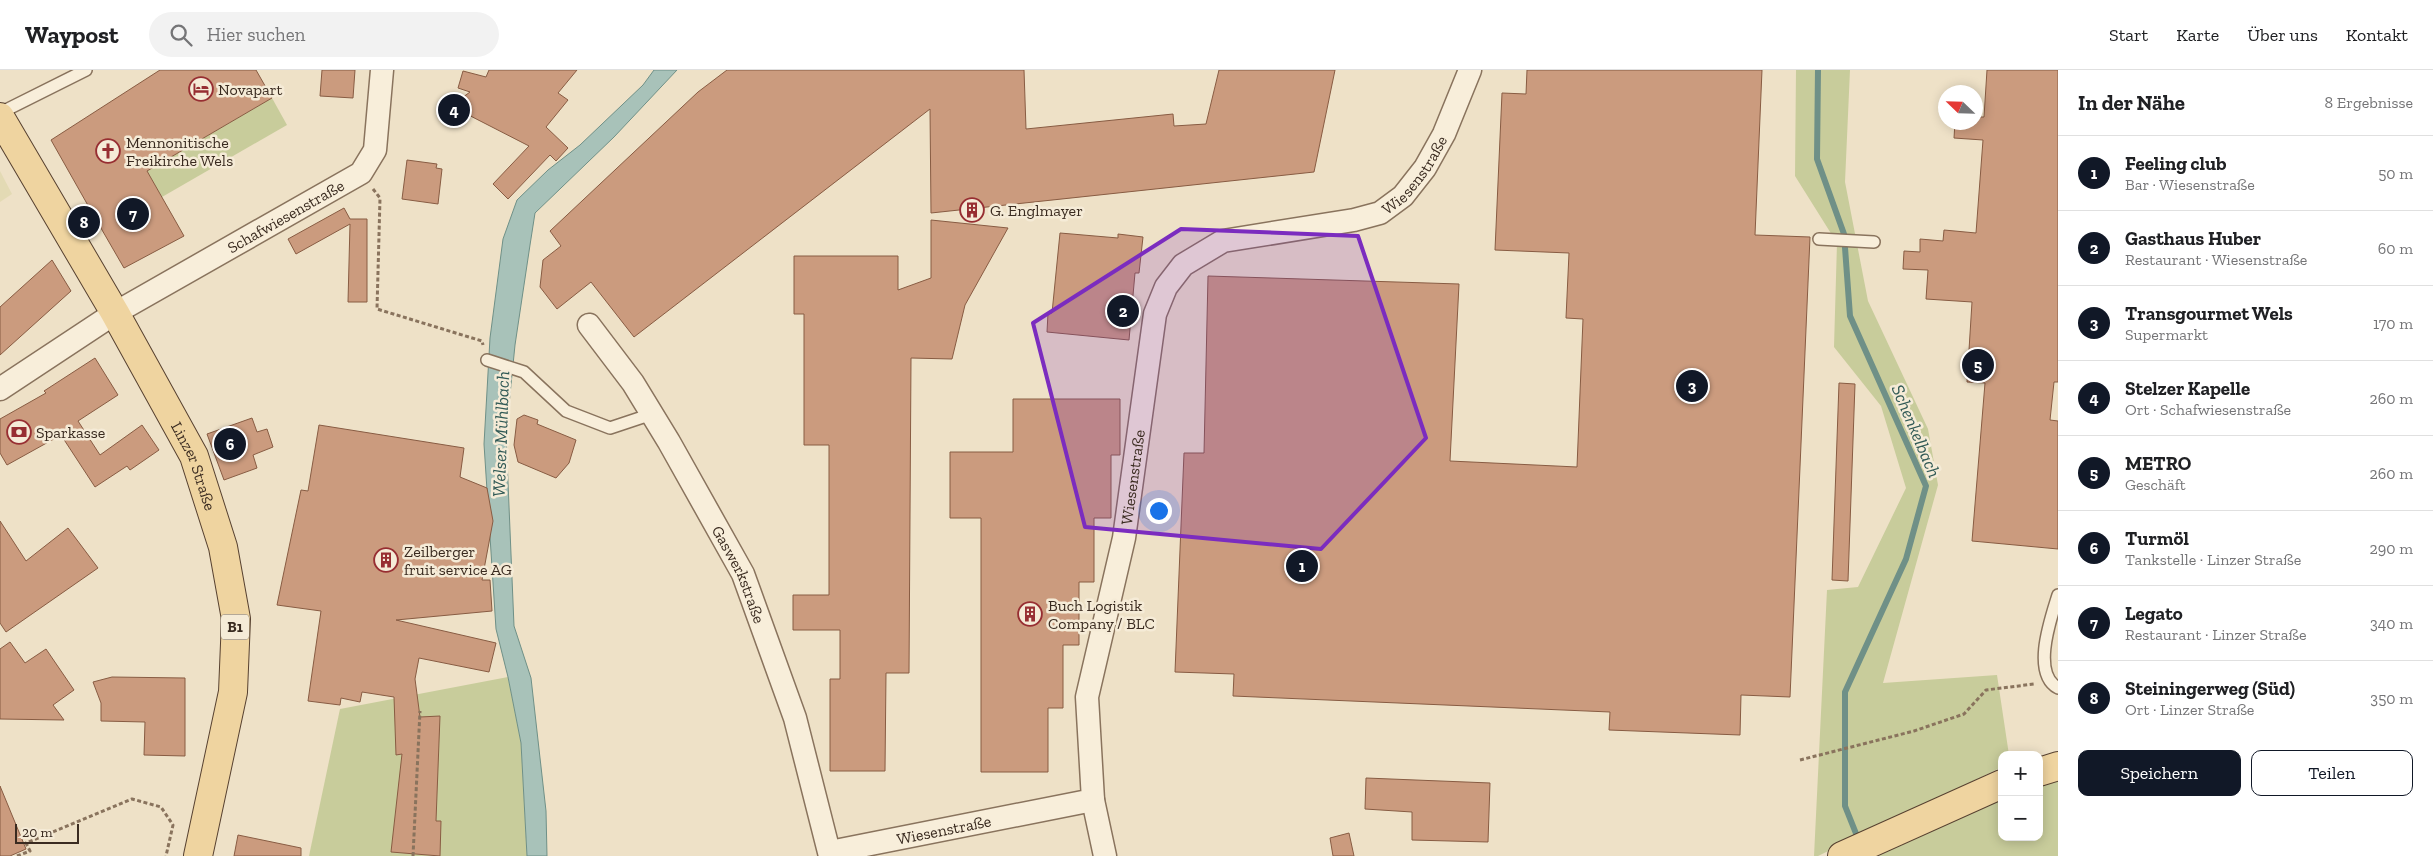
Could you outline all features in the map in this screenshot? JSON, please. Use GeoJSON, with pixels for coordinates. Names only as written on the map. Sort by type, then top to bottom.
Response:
{"type":"FeatureCollection","features":[{"type":"Feature","properties":{"kind":"main road","name":"Linzer Straße"},"geometry":{"type":"LineString","coordinates":[[0,115],[115,312],[194,456],[223,547],[236,619],[232,692],[198,856]]}},
{"type":"Feature","properties":{"kind":"main road"},"geometry":{"type":"LineString","coordinates":[[2043,771],[2058,766]]}},
{"type":"Feature","properties":{"kind":"main road"},"geometry":{"type":"LineString","coordinates":[[1842,856],[1998,786]]}},
{"type":"Feature","properties":{"kind":"street","name":"Schafwiesenstraße"},"geometry":{"type":"LineString","coordinates":[[0,389],[115,312],[361,173],[375,150],[382,70]]}},
{"type":"Feature","properties":{"kind":"street","name":"Wiesenstraße"},"geometry":{"type":"LineString","coordinates":[[830,854],[1093,800],[1087,696],[1124,538],[1155,314],[1166,287],[1183,265],[1223,241],[1354,220],[1380,213],[1404,196],[1425,168],[1444,134],[1470,70]]}},
{"type":"Feature","properties":{"kind":"street","name":"Gaswerkstraße"},"geometry":{"type":"LineString","coordinates":[[589,325],[633,383],[743,574],[795,718],[830,854]]}},
{"type":"Feature","properties":{"kind":"street"},"geometry":{"type":"LineString","coordinates":[[1093,800],[1105,856]]}},
{"type":"Feature","properties":{"kind":"lane"},"geometry":{"type":"LineString","coordinates":[[0,115],[86,70]]}},
{"type":"Feature","properties":{"kind":"lane"},"geometry":{"type":"LineString","coordinates":[[1819,239],[1874,242]]}},
{"type":"Feature","properties":{"kind":"lane"},"geometry":{"type":"LineString","coordinates":[[487,360],[514,367],[524,372],[566,411],[610,428],[652,414]]}},
{"type":"Feature","properties":{"kind":"lane"},"geometry":{"type":"LineString","coordinates":[[2054,685],[2045,670],[2045,650],[2048,630],[2058,594]]}},
{"type":"Feature","properties":{"kind":"path"},"geometry":{"type":"LineString","coordinates":[[361,173],[380,198],[377,309],[482,341],[487,360]]}},
{"type":"Feature","properties":{"kind":"path"},"geometry":{"type":"LineString","coordinates":[[1800,760],[1914,731],[1964,714],[1986,690],[2054,685]]}},
{"type":"Feature","properties":{"kind":"path"},"geometry":{"type":"LineString","coordinates":[[413,856],[420,712]]}},
{"type":"Feature","properties":{"kind":"path"},"geometry":{"type":"LineString","coordinates":[[17,856],[30,851],[26,843],[132,799],[161,807],[173,824],[166,856]]}},
{"type":"Feature","properties":{"kind":"highlighted area"},"geometry":{"type":"Polygon","coordinates":[[[1181,229],[1358,236],[1426,438],[1321,549],[1085,527],[1033,323],[1181,229]]]}},
{"type":"Feature","properties":{"kind":"shaded area"},"geometry":{"type":"Polygon","coordinates":[[[0,171],[12,194],[0,202],[0,171]]]}},
{"type":"Feature","properties":{"kind":"green space"},"geometry":{"type":"Polygon","coordinates":[[[1796,70],[1850,70],[1845,182],[1868,301],[1928,429],[1938,485],[1883,683],[1997,675],[2008,751],[1998,751],[1998,769],[1818,856],[1814,856],[1827,590],[1858,587],[1906,488],[1881,406],[1834,347],[1837,243],[1795,176],[1796,70]]]}},
{"type":"Feature","properties":{"kind":"green space"},"geometry":{"type":"Polygon","coordinates":[[[272,98],[287,125],[162,197],[147,171],[272,98]]]}},
{"type":"Feature","properties":{"kind":"green space"},"geometry":{"type":"Polygon","coordinates":[[[508,677],[521,743],[527,856],[309,856],[340,709],[508,677]]]}},
{"type":"Feature","properties":{"kind":"green space"},"geometry":{"type":"Polygon","coordinates":[[[2058,775],[2058,856],[1876,856],[1998,799],[1998,841],[2043,841],[2043,780],[2058,775]]]}},
{"type":"Feature","properties":{"kind":"water","name":"Welser Mühlbach"},"geometry":{"type":"Polygon","coordinates":[[[654,70],[677,70],[614,137],[535,213],[515,345],[506,434],[514,626],[531,678],[546,811],[547,856],[527,856],[521,743],[496,629],[484,444],[490,338],[503,239],[517,200],[548,170],[580,145],[643,85],[654,70]]]}},
{"type":"Feature","properties":{"kind":"building"},"geometry":{"type":"Polygon","coordinates":[[[160,70],[256,70],[272,98],[147,171],[184,236],[124,268],[98,223],[86,230],[78,216],[90,209],[51,140],[160,70]]]}},
{"type":"Feature","properties":{"kind":"building"},"geometry":{"type":"Polygon","coordinates":[[[322,70],[355,70],[353,98],[320,96],[322,70]]]}},
{"type":"Feature","properties":{"kind":"building"},"geometry":{"type":"Polygon","coordinates":[[[489,70],[577,70],[558,93],[568,100],[546,127],[568,148],[556,161],[550,155],[508,199],[493,184],[529,146],[451,106],[470,92],[458,88],[463,71],[486,77],[489,70]]]}},
{"type":"Feature","properties":{"kind":"building"},"geometry":{"type":"Polygon","coordinates":[[[727,70],[1024,70],[1026,129],[1173,114],[1174,126],[1206,124],[1219,70],[1335,70],[1314,172],[931,213],[930,109],[634,337],[591,282],[557,309],[540,287],[543,260],[561,246],[550,231],[698,92],[727,70]]]}},
{"type":"Feature","properties":{"kind":"building"},"geometry":{"type":"Polygon","coordinates":[[[1527,70],[1762,70],[1755,235],[1810,237],[1790,697],[1741,695],[1740,735],[1609,730],[1610,712],[1233,696],[1234,674],[1175,672],[1184,453],[1204,453],[1208,276],[1459,284],[1450,461],[1577,467],[1583,319],[1566,318],[1569,253],[1495,250],[1502,93],[1526,94],[1527,70]]]}},
{"type":"Feature","properties":{"kind":"building"},"geometry":{"type":"Polygon","coordinates":[[[1987,70],[2058,70],[2058,382],[2054,382],[2050,420],[2058,421],[2058,549],[1972,541],[1985,383],[1967,382],[1972,302],[1926,299],[1928,270],[1903,269],[1904,251],[1920,252],[1920,239],[1943,241],[1944,230],[1976,233],[1983,140],[1954,138],[1954,130],[1983,130],[1987,70]]]}},
{"type":"Feature","properties":{"kind":"building"},"geometry":{"type":"Polygon","coordinates":[[[407,160],[437,164],[436,168],[442,169],[438,204],[402,199],[407,160]]]}},
{"type":"Feature","properties":{"kind":"building"},"geometry":{"type":"Polygon","coordinates":[[[344,208],[350,219],[367,219],[367,302],[348,302],[350,224],[296,254],[288,239],[344,208]]]}},
{"type":"Feature","properties":{"kind":"building"},"geometry":{"type":"Polygon","coordinates":[[[931,220],[1008,228],[965,305],[952,359],[911,358],[909,673],[886,673],[885,771],[830,771],[830,679],[840,679],[840,630],[793,630],[793,595],[829,595],[829,445],[804,445],[804,314],[794,314],[794,256],[898,256],[898,290],[931,278],[931,220]]]}},
{"type":"Feature","properties":{"kind":"building"},"geometry":{"type":"Polygon","coordinates":[[[1060,233],[1118,238],[1118,234],[1143,237],[1139,273],[1135,273],[1129,340],[1047,332],[1048,313],[1052,313],[1060,233]]]}},
{"type":"Feature","properties":{"kind":"building"},"geometry":{"type":"Polygon","coordinates":[[[52,260],[71,291],[0,355],[0,307],[52,260]]]}},
{"type":"Feature","properties":{"kind":"building"},"geometry":{"type":"Polygon","coordinates":[[[95,358],[118,395],[78,421],[100,455],[142,425],[159,450],[130,470],[127,466],[95,487],[61,435],[7,465],[0,453],[0,419],[46,393],[44,391],[95,358]]]}},
{"type":"Feature","properties":{"kind":"building"},"geometry":{"type":"Polygon","coordinates":[[[1839,383],[1855,384],[1848,581],[1832,580],[1839,383]]]}},
{"type":"Feature","properties":{"kind":"building","name":"Buch Logistik Company / BLC"},"geometry":{"type":"Polygon","coordinates":[[[1013,399],[1120,399],[1120,455],[1111,455],[1111,518],[1094,518],[1094,582],[1079,582],[1079,645],[1063,645],[1063,708],[1048,708],[1048,772],[981,772],[981,518],[950,518],[950,452],[1013,452],[1013,399]]]}},
{"type":"Feature","properties":{"kind":"building"},"geometry":{"type":"Polygon","coordinates":[[[524,415],[538,420],[537,424],[576,440],[569,463],[556,478],[518,462],[514,445],[517,419],[524,415]]]}},
{"type":"Feature","properties":{"kind":"building"},"geometry":{"type":"Polygon","coordinates":[[[252,418],[257,432],[267,429],[273,447],[253,455],[257,468],[224,480],[207,434],[252,418]]]}},
{"type":"Feature","properties":{"kind":"building","name":"Zeilberger fruit service AG"},"geometry":{"type":"Polygon","coordinates":[[[319,425],[464,448],[460,477],[487,488],[493,521],[482,580],[490,580],[492,611],[396,620],[496,643],[489,672],[419,658],[415,679],[420,717],[440,716],[436,821],[441,821],[440,856],[391,852],[402,754],[396,755],[394,697],[362,692],[360,702],[341,698],[340,705],[308,701],[321,611],[277,605],[301,490],[308,491],[319,425]]]}},
{"type":"Feature","properties":{"kind":"building"},"geometry":{"type":"Polygon","coordinates":[[[0,521],[26,561],[68,528],[98,568],[6,632],[0,623],[0,521]]]}},
{"type":"Feature","properties":{"kind":"building"},"geometry":{"type":"Polygon","coordinates":[[[10,642],[25,663],[46,649],[74,690],[53,705],[64,720],[0,719],[0,649],[10,642]]]}},
{"type":"Feature","properties":{"kind":"building"},"geometry":{"type":"Polygon","coordinates":[[[112,677],[185,678],[185,756],[144,755],[145,722],[101,721],[101,703],[93,682],[112,677]]]}},
{"type":"Feature","properties":{"kind":"building"},"geometry":{"type":"Polygon","coordinates":[[[1366,778],[1490,783],[1488,842],[1412,840],[1412,812],[1365,809],[1366,778]]]}},
{"type":"Feature","properties":{"kind":"building"},"geometry":{"type":"Polygon","coordinates":[[[0,786],[26,849],[10,856],[0,856],[0,786]]]}},
{"type":"Feature","properties":{"kind":"building"},"geometry":{"type":"Polygon","coordinates":[[[1349,833],[1354,856],[1333,856],[1330,838],[1349,833]]]}},
{"type":"Feature","properties":{"kind":"building"},"geometry":{"type":"Polygon","coordinates":[[[238,835],[301,848],[301,856],[234,856],[238,835]]]}},
{"type":"Feature","properties":{"kind":"waterway","name":"Schenkelbach"},"geometry":{"type":"LineString","coordinates":[[1818,70],[1817,159],[1844,234],[1850,316],[1926,486],[1906,559],[1845,692],[1845,806],[1859,841]]}},
{"type":"Feature","properties":{"kind":"place","name":"Novapart"},"geometry":{"type":"Point","coordinates":[201,89]}},
{"type":"Feature","properties":{"kind":"place","name":"Stelzer Kapelle"},"geometry":{"type":"Point","coordinates":[454,110]}},
{"type":"Feature","properties":{"kind":"place","name":"Mennonitische Freikirche Wels"},"geometry":{"type":"Point","coordinates":[108,151]}},
{"type":"Feature","properties":{"kind":"place","name":"G. Englmayer"},"geometry":{"type":"Point","coordinates":[972,210]}},
{"type":"Feature","properties":{"kind":"place","name":"Legato"},"geometry":{"type":"Point","coordinates":[133,214]}},
{"type":"Feature","properties":{"kind":"place","name":"Steiningerweg (Süd)"},"geometry":{"type":"Point","coordinates":[84,222]}},
{"type":"Feature","properties":{"kind":"place","name":"Gasthaus Huber"},"geometry":{"type":"Point","coordinates":[1123,311]}},
{"type":"Feature","properties":{"kind":"place","name":"METRO"},"geometry":{"type":"Point","coordinates":[1978,365]}},
{"type":"Feature","properties":{"kind":"place","name":"Transgourmet Wels"},"geometry":{"type":"Point","coordinates":[1692,386]}},
{"type":"Feature","properties":{"kind":"place","name":"Sparkasse"},"geometry":{"type":"Point","coordinates":[19,432]}},
{"type":"Feature","properties":{"kind":"place","name":"Turmöl"},"geometry":{"type":"Point","coordinates":[230,444]}},
{"type":"Feature","properties":{"kind":"place","name":"Zeilberger fruit service AG"},"geometry":{"type":"Point","coordinates":[386,560]}},
{"type":"Feature","properties":{"kind":"place","name":"Feeling club"},"geometry":{"type":"Point","coordinates":[1302,566]}},
{"type":"Feature","properties":{"kind":"place","name":"Buch Logistik Company / BLC"},"geometry":{"type":"Point","coordinates":[1030,614]}}]}
